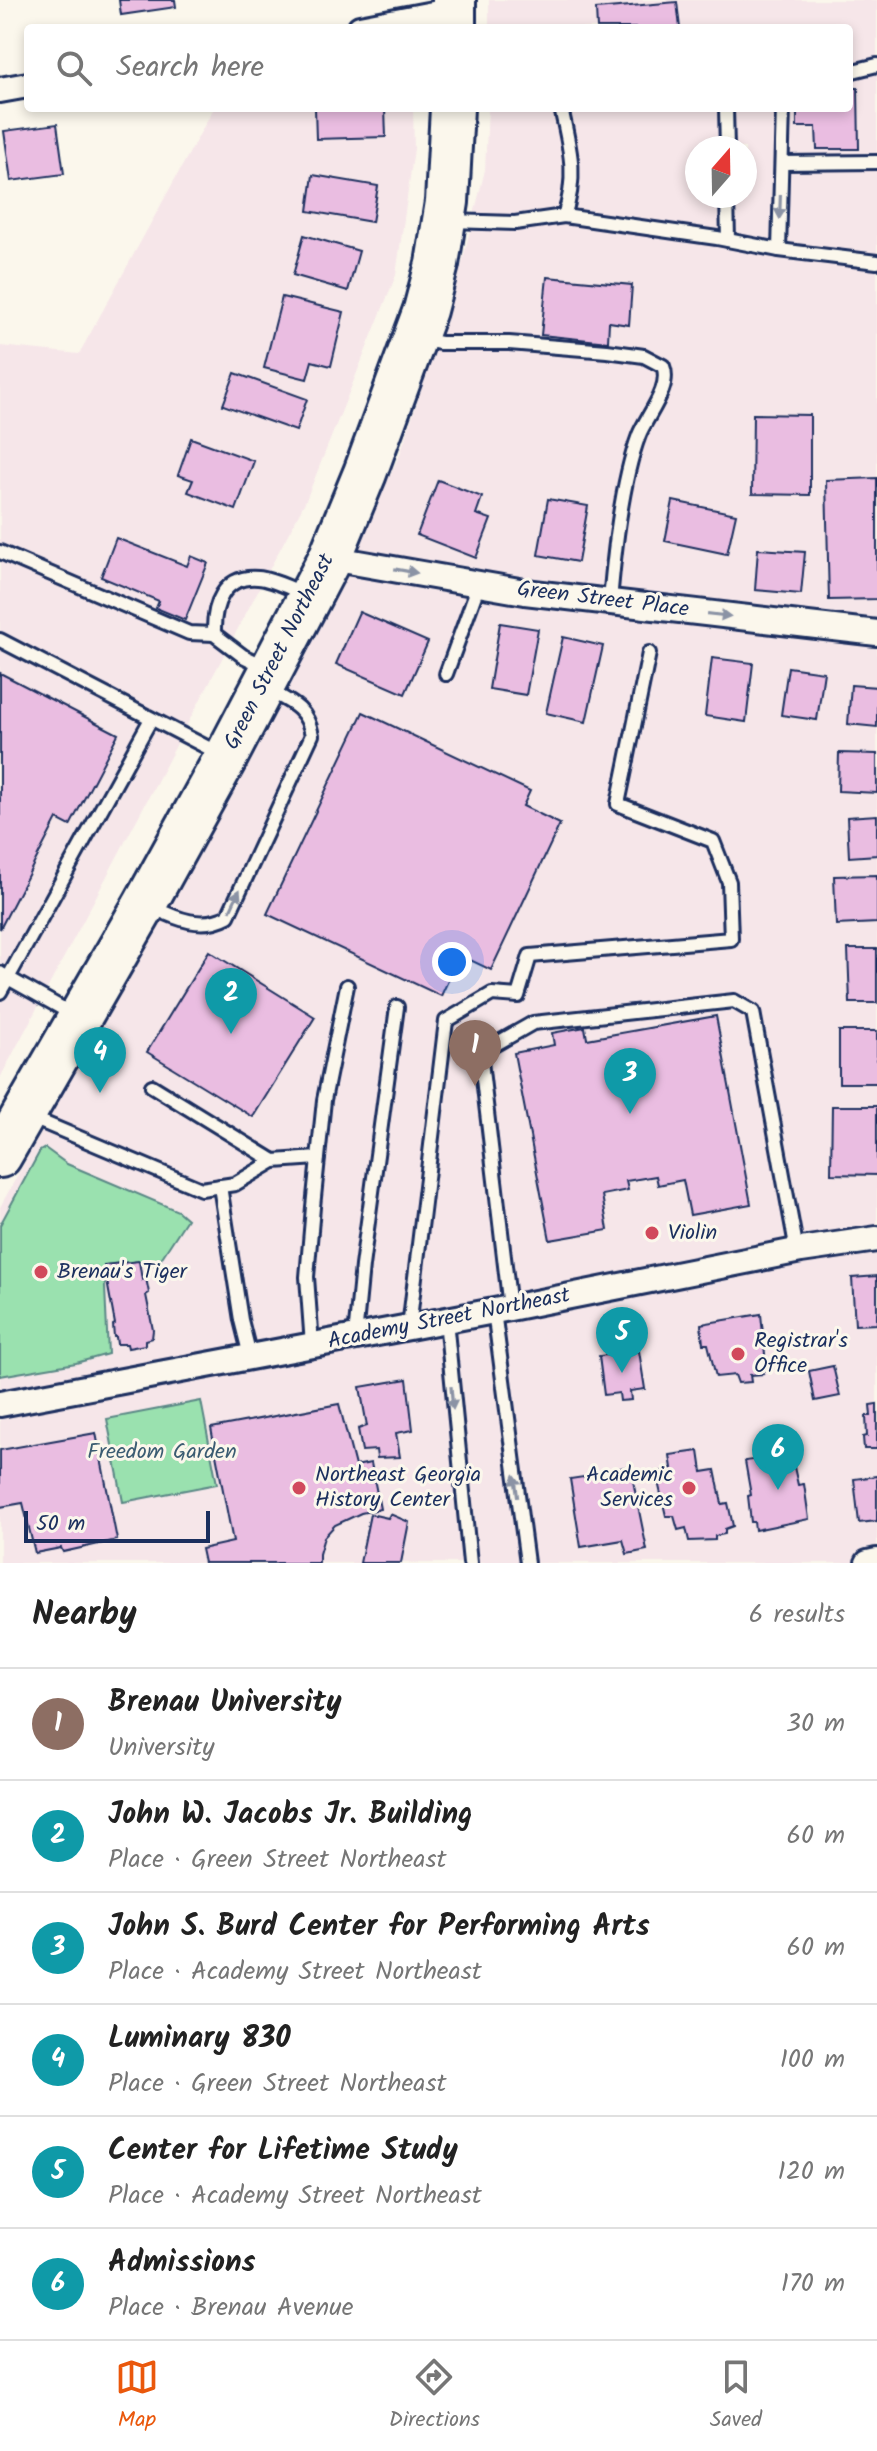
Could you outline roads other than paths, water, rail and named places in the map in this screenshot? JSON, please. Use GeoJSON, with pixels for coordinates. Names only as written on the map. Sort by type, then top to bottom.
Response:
{"type":"FeatureCollection","features":[{"type":"Feature","properties":{"kind":"highway","name":"Green Street Northeast"},"geometry":{"type":"LineString","coordinates":[[13,1129],[145,904],[330,558],[371,459],[415,338],[437,264],[444,220],[452,112]]}},
{"type":"Feature","properties":{"kind":"street"},"geometry":{"type":"LineString","coordinates":[[385,24],[454,13]]}},
{"type":"Feature","properties":{"kind":"street"},"geometry":{"type":"LineString","coordinates":[[0,90],[24,86]]}},
{"type":"Feature","properties":{"kind":"street","name":"Green Street Place"},"geometry":{"type":"LineString","coordinates":[[330,558],[479,584],[610,602],[877,633]]}},
{"type":"Feature","properties":{"kind":"street","name":"Academy Street Northeast"},"geometry":{"type":"LineString","coordinates":[[11,1401],[502,1310],[797,1251],[877,1239]]}},
{"type":"Feature","properties":{"kind":"street"},"geometry":{"type":"LineString","coordinates":[[868,1563],[877,1561]]}},
{"type":"Feature","properties":{"kind":"lane"},"geometry":{"type":"LineString","coordinates":[[853,71],[877,65]]}},
{"type":"Feature","properties":{"kind":"lane"},"geometry":{"type":"LineString","coordinates":[[562,112],[573,168],[571,195],[564,216]]}},
{"type":"Feature","properties":{"kind":"lane"},"geometry":{"type":"LineString","coordinates":[[726,112],[727,136]]}},
{"type":"Feature","properties":{"kind":"lane"},"geometry":{"type":"LineString","coordinates":[[779,250],[783,112]]}},
{"type":"Feature","properties":{"kind":"lane"},"geometry":{"type":"LineString","coordinates":[[782,163],[877,162]]}},
{"type":"Feature","properties":{"kind":"lane"},"geometry":{"type":"LineString","coordinates":[[727,208],[728,240]]}},
{"type":"Feature","properties":{"kind":"lane"},"geometry":{"type":"LineString","coordinates":[[444,220],[515,223],[564,216],[877,262]]}},
{"type":"Feature","properties":{"kind":"lane"},"geometry":{"type":"LineString","coordinates":[[415,338],[440,343],[509,343],[607,351],[644,356],[663,366],[666,378],[642,428],[633,456],[618,534],[610,602]]}},
{"type":"Feature","properties":{"kind":"lane"},"geometry":{"type":"LineString","coordinates":[[0,552],[189,633],[214,634],[243,656],[309,719],[312,735],[228,916],[214,923],[192,923],[145,904]]}},
{"type":"Feature","properties":{"kind":"lane"},"geometry":{"type":"LineString","coordinates":[[214,634],[213,617],[220,596],[234,583],[256,577],[310,596]]}},
{"type":"Feature","properties":{"kind":"lane"},"geometry":{"type":"LineString","coordinates":[[446,674],[479,584]]}},
{"type":"Feature","properties":{"kind":"lane"},"geometry":{"type":"LineString","coordinates":[[0,640],[226,757]]}},
{"type":"Feature","properties":{"kind":"lane"},"geometry":{"type":"LineString","coordinates":[[409,1327],[446,1021],[492,994],[518,996],[530,956],[731,939],[729,882],[713,841],[618,804],[649,653]]}},
{"type":"Feature","properties":{"kind":"lane"},"geometry":{"type":"LineString","coordinates":[[0,992],[4,975],[151,719]]}},
{"type":"Feature","properties":{"kind":"lane"},"geometry":{"type":"LineString","coordinates":[[4,975],[80,1018]]}},
{"type":"Feature","properties":{"kind":"lane"},"geometry":{"type":"LineString","coordinates":[[312,1345],[307,1277],[318,1158],[324,1100],[347,986]]}},
{"type":"Feature","properties":{"kind":"lane"},"geometry":{"type":"LineString","coordinates":[[527,1563],[480,1053],[533,1023],[734,1001],[753,1012],[797,1251]]}},
{"type":"Feature","properties":{"kind":"lane"},"geometry":{"type":"LineString","coordinates":[[355,1337],[397,1007]]}},
{"type":"Feature","properties":{"kind":"lane"},"geometry":{"type":"LineString","coordinates":[[152,1086],[274,1161]]}},
{"type":"Feature","properties":{"kind":"lane"},"geometry":{"type":"LineString","coordinates":[[13,1129],[201,1189],[235,1184],[274,1161],[318,1158]]}},
{"type":"Feature","properties":{"kind":"lane"},"geometry":{"type":"LineString","coordinates":[[220,1186],[241,1320],[250,1356]]}},
{"type":"Feature","properties":{"kind":"lane"},"geometry":{"type":"LineString","coordinates":[[446,1320],[470,1563]]}},
{"type":"Feature","properties":{"kind":"place","name":"John W. Jacobs Jr. Building"},"geometry":{"type":"Point","coordinates":[231,1034]}},
{"type":"Feature","properties":{"kind":"place","name":"Brenau University"},"geometry":{"type":"Point","coordinates":[475,1086]}},
{"type":"Feature","properties":{"kind":"place","name":"Luminary 830"},"geometry":{"type":"Point","coordinates":[100,1093]}},
{"type":"Feature","properties":{"kind":"place","name":"John S. Burd Center for Performing Arts"},"geometry":{"type":"Point","coordinates":[630,1114]}},
{"type":"Feature","properties":{"kind":"place","name":"Violin"},"geometry":{"type":"Point","coordinates":[652,1233]}},
{"type":"Feature","properties":{"kind":"place","name":"Brenau's Tiger"},"geometry":{"type":"Point","coordinates":[41,1272]}},
{"type":"Feature","properties":{"kind":"place","name":"Registrar's Office"},"geometry":{"type":"Point","coordinates":[738,1354]}},
{"type":"Feature","properties":{"kind":"place","name":"Center for Lifetime Study"},"geometry":{"type":"Point","coordinates":[622,1373]}},
{"type":"Feature","properties":{"kind":"place","name":"Northeast Georgia History Center"},"geometry":{"type":"Point","coordinates":[299,1488]}},
{"type":"Feature","properties":{"kind":"place","name":"Academic Services"},"geometry":{"type":"Point","coordinates":[689,1488]}},
{"type":"Feature","properties":{"kind":"place","name":"Admissions"},"geometry":{"type":"Point","coordinates":[778,1490]}},
{"type":"Feature","properties":{"kind":"park label","name":"Freedom Garden"},"geometry":{"type":"Point","coordinates":[162,1452]}}]}
